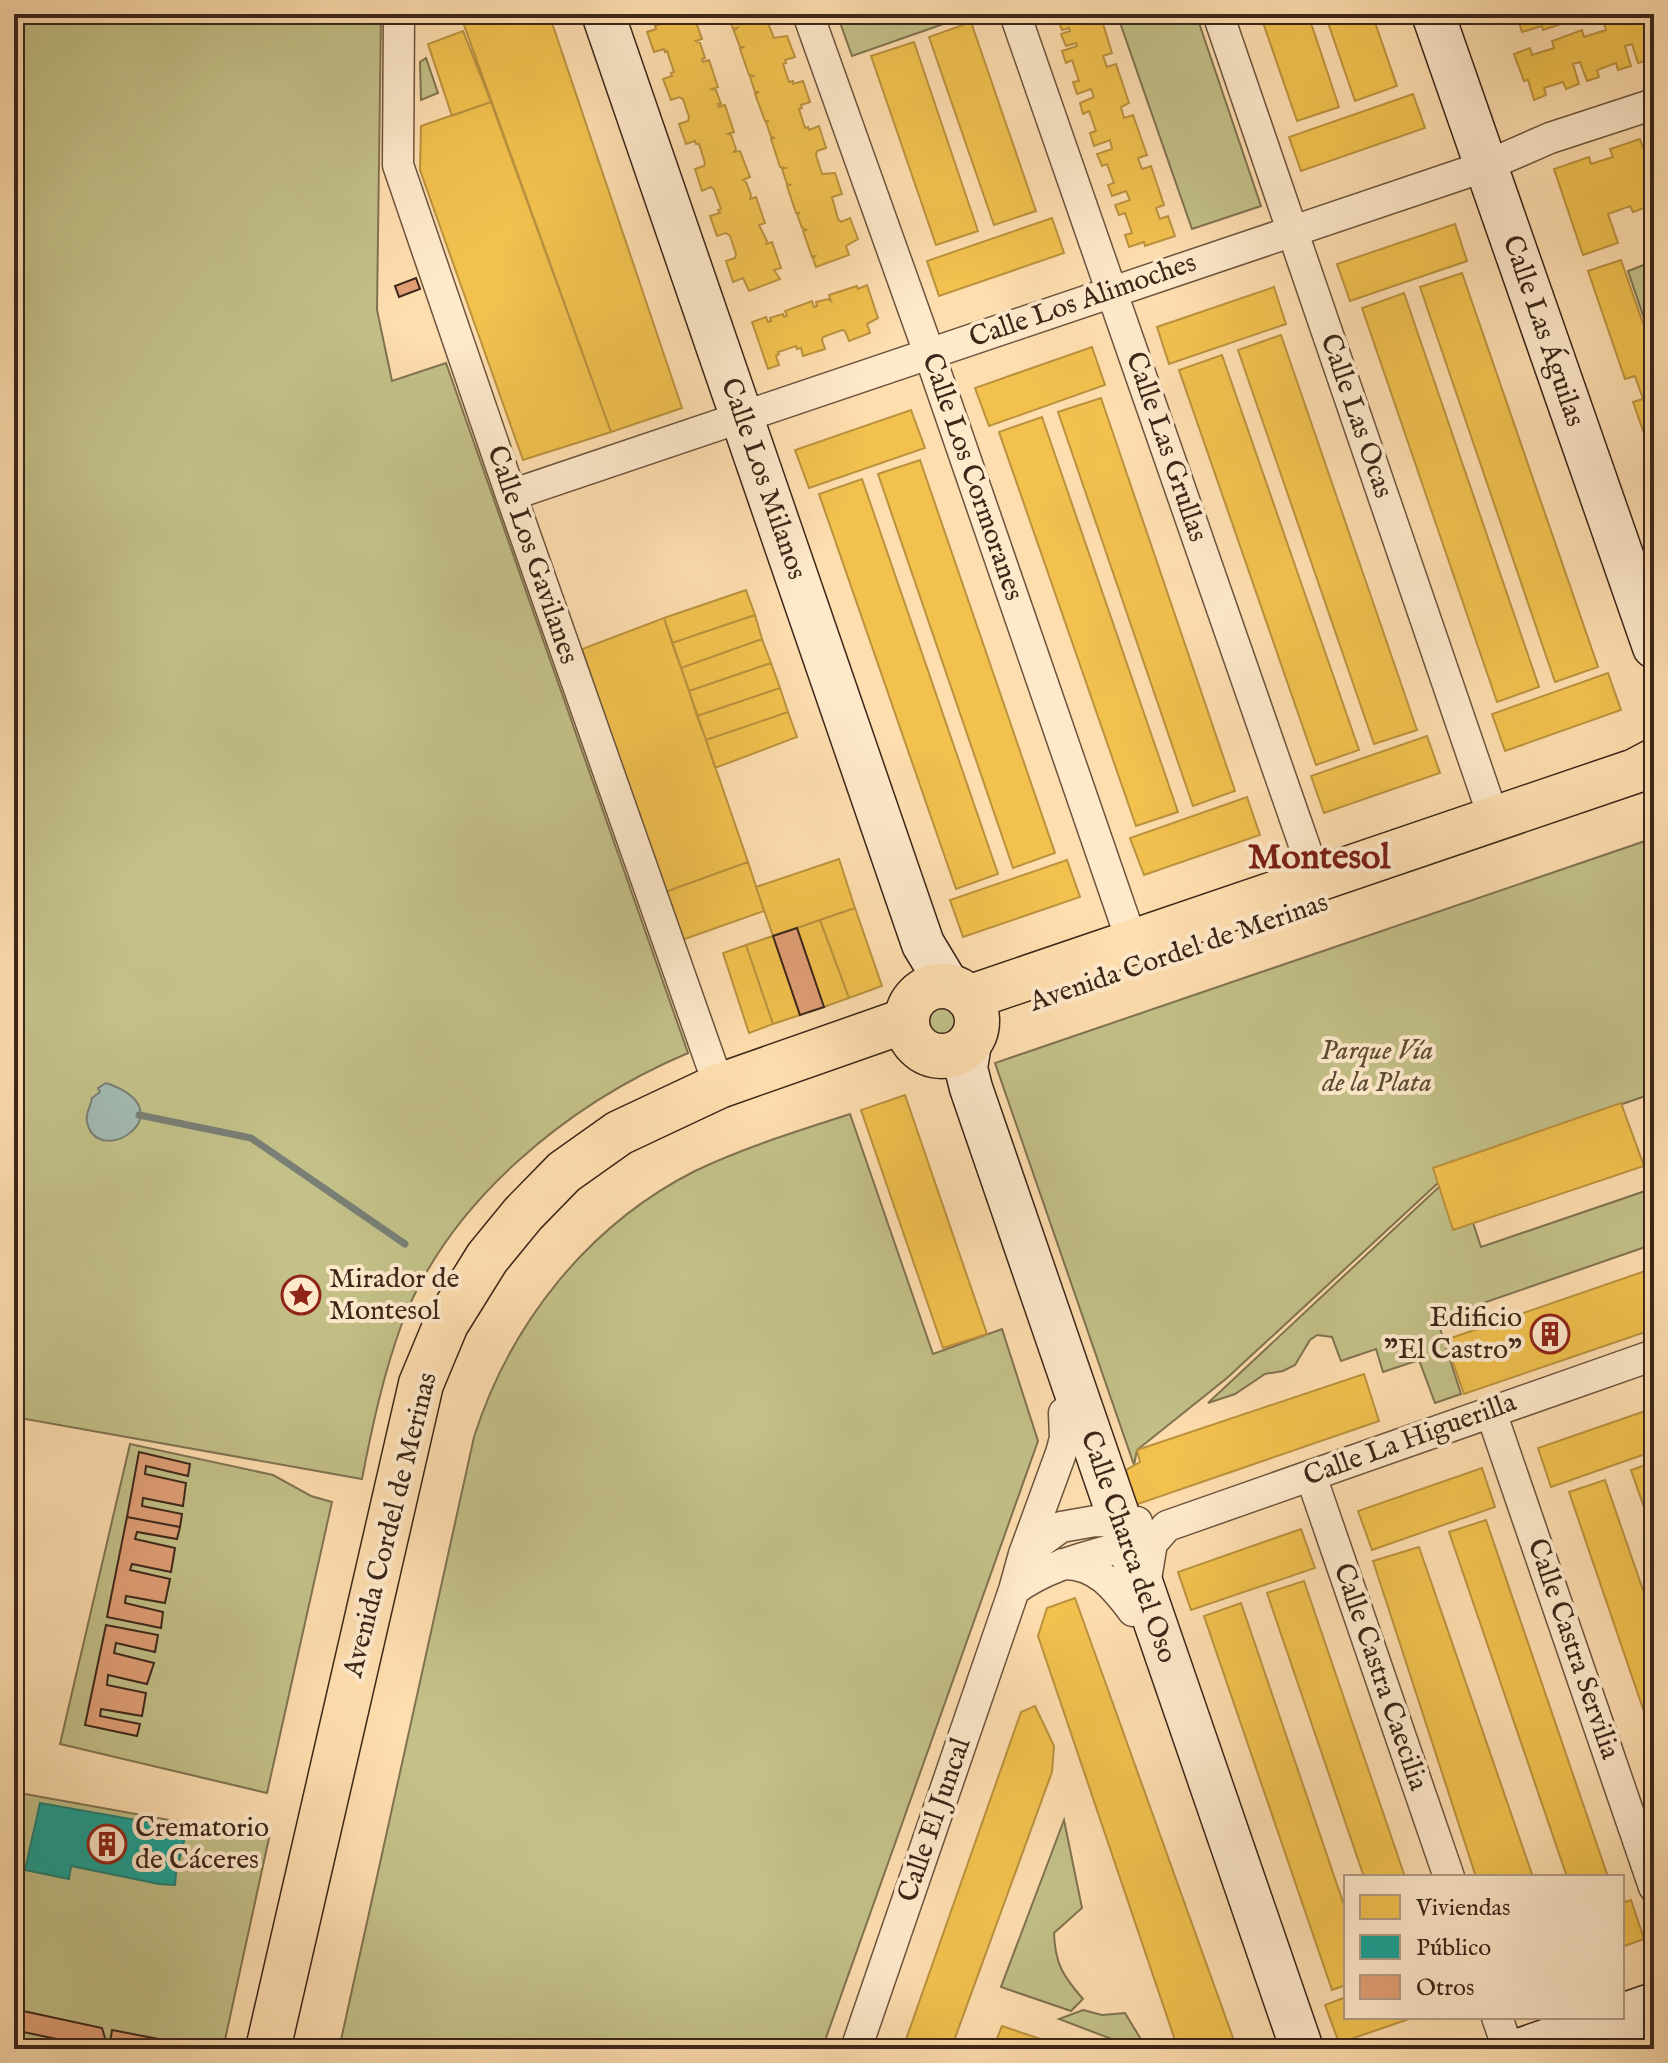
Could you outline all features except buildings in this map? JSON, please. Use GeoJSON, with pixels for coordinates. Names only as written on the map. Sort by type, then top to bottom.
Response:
{"type":"FeatureCollection","features":[{"type":"Feature","properties":{"kind":"main road","name":"Calle Los Milanos"},"geometry":{"type":"LineString","coordinates":[[603,14],[923,944],[942,1021]]}},
{"type":"Feature","properties":{"kind":"main road","name":"Calle Las Águilas"},"geometry":{"type":"LineString","coordinates":[[1433,14],[1654,647]]}},
{"type":"Feature","properties":{"kind":"main road","name":"Avenida Cordel de Merinas"},"geometry":{"type":"LineString","coordinates":[[298,2049],[446,1393],[471,1336],[511,1273],[545,1231],[584,1191],[635,1155],[682,1133],[1132,942],[1639,770],[1654,761]]}},
{"type":"Feature","properties":{"kind":"main road","name":"Avenida Cordel de Merinas"},"geometry":{"type":"LineString","coordinates":[[268,2049],[421,1384],[446,1324],[487,1258],[523,1214],[564,1172],[619,1133],[719,1086],[942,1021],[1654,790]]}},
{"type":"Feature","properties":{"kind":"main road","name":"Calle Charca del Oso"},"geometry":{"type":"LineString","coordinates":[[942,1021],[941,1067],[1064,1413],[1129,1527]]}},
{"type":"Feature","properties":{"kind":"main road","name":"Calle Charca del Oso"},"geometry":{"type":"LineString","coordinates":[[942,1021],[966,1068],[1129,1527],[1139,1603],[1283,2049]]}},
{"type":"Feature","properties":{"kind":"main road","name":"Calle Charca del Oso"},"geometry":{"type":"LineString","coordinates":[[1139,1603],[1302,2049]]}},
{"type":"Feature","properties":{"kind":"main road"},"geometry":{"type":"LineString","coordinates":[[1624,2014],[1654,2004]]}},
{"type":"Feature","properties":{"kind":"main road"},"geometry":{"type":"LineString","coordinates":[[1522,2049],[1609,2019]]}},
{"type":"Feature","properties":{"kind":"main road"},"geometry":{"type":"LineString","coordinates":[[1615,2049],[1654,2036]]}},
{"type":"Feature","properties":{"kind":"street","name":"Calle Los Gavilanes"},"geometry":{"type":"LineString","coordinates":[[399,14],[398,165],[719,1086]]}},
{"type":"Feature","properties":{"kind":"street","name":"Calle Los Cormoranes"},"geometry":{"type":"LineString","coordinates":[[808,14],[929,353],[1132,942]]}},
{"type":"Feature","properties":{"kind":"street","name":"Calle Las Grullas"},"geometry":{"type":"LineString","coordinates":[[1015,14],[1316,879]]}},
{"type":"Feature","properties":{"kind":"street","name":"Calle Las Ocas"},"geometry":{"type":"LineString","coordinates":[[1218,14],[1494,819]]}},
{"type":"Feature","properties":{"kind":"street","name":"Calle Los Alimoches"},"geometry":{"type":"LineString","coordinates":[[511,495],[1486,166],[1550,138],[1654,104]]}},
{"type":"Feature","properties":{"kind":"street","name":"Calle La Higuerilla"},"geometry":{"type":"LineString","coordinates":[[1129,1527],[1311,1476],[1654,1355]]}},
{"type":"Feature","properties":{"kind":"street","name":"Calle Castra Servilia"},"geometry":{"type":"LineString","coordinates":[[1491,1412],[1654,1887]]}},
{"type":"Feature","properties":{"kind":"street","name":"Calle El Juncal"},"geometry":{"type":"LineString","coordinates":[[856,2049],[1061,1453],[1065,1438],[1064,1413]]}},
{"type":"Feature","properties":{"kind":"street","name":"Calle Castra Caecilia"},"geometry":{"type":"LineString","coordinates":[[1311,1476],[1448,1875]]}},
{"type":"Feature","properties":{"kind":"street"},"geometry":{"type":"LineString","coordinates":[[1024,1554],[1061,1527],[1129,1527]]}},
{"type":"Feature","properties":{"kind":"street"},"geometry":{"type":"LineString","coordinates":[[1014,1590],[1129,1527]]}},
{"type":"Feature","properties":{"kind":"street"},"geometry":{"type":"LineString","coordinates":[[1057,1564],[1074,1564],[1101,1575],[1139,1603]]}},
{"type":"Feature","properties":{"kind":"street"},"geometry":{"type":"LineString","coordinates":[[1498,2019],[1508,2049]]}},
{"type":"Feature","properties":{"kind":"green space"},"geometry":{"type":"Polygon","coordinates":[[[14,14],[381,14],[377,310],[392,381],[446,363],[688,1053],[643,1074],[557,1129],[517,1162],[481,1198],[449,1238],[422,1280],[401,1326],[378,1402],[362,1479],[14,1417],[14,14]]]}},
{"type":"Feature","properties":{"kind":"green space"},"geometry":{"type":"Polygon","coordinates":[[[837,14],[972,14],[852,56],[837,14]]]}},
{"type":"Feature","properties":{"kind":"green space"},"geometry":{"type":"Polygon","coordinates":[[[1117,14],[1196,14],[1261,206],[1192,229],[1117,14]]]}},
{"type":"Feature","properties":{"kind":"green space"},"geometry":{"type":"Polygon","coordinates":[[[426,58],[438,93],[421,100],[420,62],[426,58]]]}},
{"type":"Feature","properties":{"kind":"green space"},"geometry":{"type":"Polygon","coordinates":[[[1654,251],[1654,322],[1646,324],[1628,271],[1646,264],[1648,255],[1654,251]]]}},
{"type":"Feature","properties":{"kind":"green space","name":"Parque Vía de la Plata"},"geometry":{"type":"Polygon","coordinates":[[[1654,838],[1654,1093],[1464,1159],[1227,1378],[1137,1450],[1134,1465],[995,1063],[1654,838]]]}},
{"type":"Feature","properties":{"kind":"green space"},"geometry":{"type":"Polygon","coordinates":[[[940,1007],[951,1012],[956,1023],[951,1034],[940,1039],[929,1034],[924,1023],[929,1012],[940,1007]]]}},
{"type":"Feature","properties":{"kind":"green space"},"geometry":{"type":"Polygon","coordinates":[[[850,1114],[933,1354],[1002,1329],[1038,1441],[822,2049],[339,2049],[474,1437],[489,1395],[509,1355],[558,1282],[620,1219],[656,1193],[733,1154],[850,1114]]]}},
{"type":"Feature","properties":{"kind":"green space"},"geometry":{"type":"Polygon","coordinates":[[[1456,1171],[1481,1247],[1654,1188],[1654,1244],[1437,1319],[1461,1394],[1435,1403],[1419,1360],[1383,1372],[1376,1349],[1341,1361],[1332,1337],[1317,1335],[1310,1340],[1295,1365],[1265,1374],[1235,1394],[1208,1403],[1456,1171]]]}},
{"type":"Feature","properties":{"kind":"green space"},"geometry":{"type":"Polygon","coordinates":[[[130,1444],[273,1475],[311,1496],[332,1502],[267,1793],[60,1744],[130,1444]]]}},
{"type":"Feature","properties":{"kind":"green space"},"geometry":{"type":"Polygon","coordinates":[[[14,1792],[269,1838],[223,2049],[14,2049],[14,1792]]]}},
{"type":"Feature","properties":{"kind":"green space"},"geometry":{"type":"Polygon","coordinates":[[[1064,1820],[1082,1908],[1054,1933],[1061,1969],[1083,1999],[1071,2011],[1001,1987],[1064,1820]]]}},
{"type":"Feature","properties":{"kind":"green space"},"geometry":{"type":"Polygon","coordinates":[[[1083,2010],[1102,2015],[1125,2013],[1142,2041],[1130,2046],[1059,2019],[1083,2010]]]}},
{"type":"Feature","properties":{"kind":"water"},"geometry":{"type":"Polygon","coordinates":[[[106,1083],[129,1095],[140,1108],[139,1121],[132,1131],[120,1139],[106,1141],[94,1136],[87,1122],[87,1112],[92,1098],[100,1092],[98,1088],[106,1083]]]}},
{"type":"Feature","properties":{"kind":"waterway"},"geometry":{"type":"LineString","coordinates":[[139,1115],[251,1138],[405,1244]]}},
{"type":"Feature","properties":{"kind":"place","name":"Mirador de Montesol"},"geometry":{"type":"Point","coordinates":[301,1295]}},
{"type":"Feature","properties":{"kind":"place","name":"Edificio \"El Castro\""},"geometry":{"type":"Point","coordinates":[1550,1334]}},
{"type":"Feature","properties":{"kind":"place","name":"Crematorio de Cáceres"},"geometry":{"type":"Point","coordinates":[107,1844]}},
{"type":"Feature","properties":{"kind":"district","name":"Montesol"},"geometry":{"type":"Point","coordinates":[1319,858]}}]}
